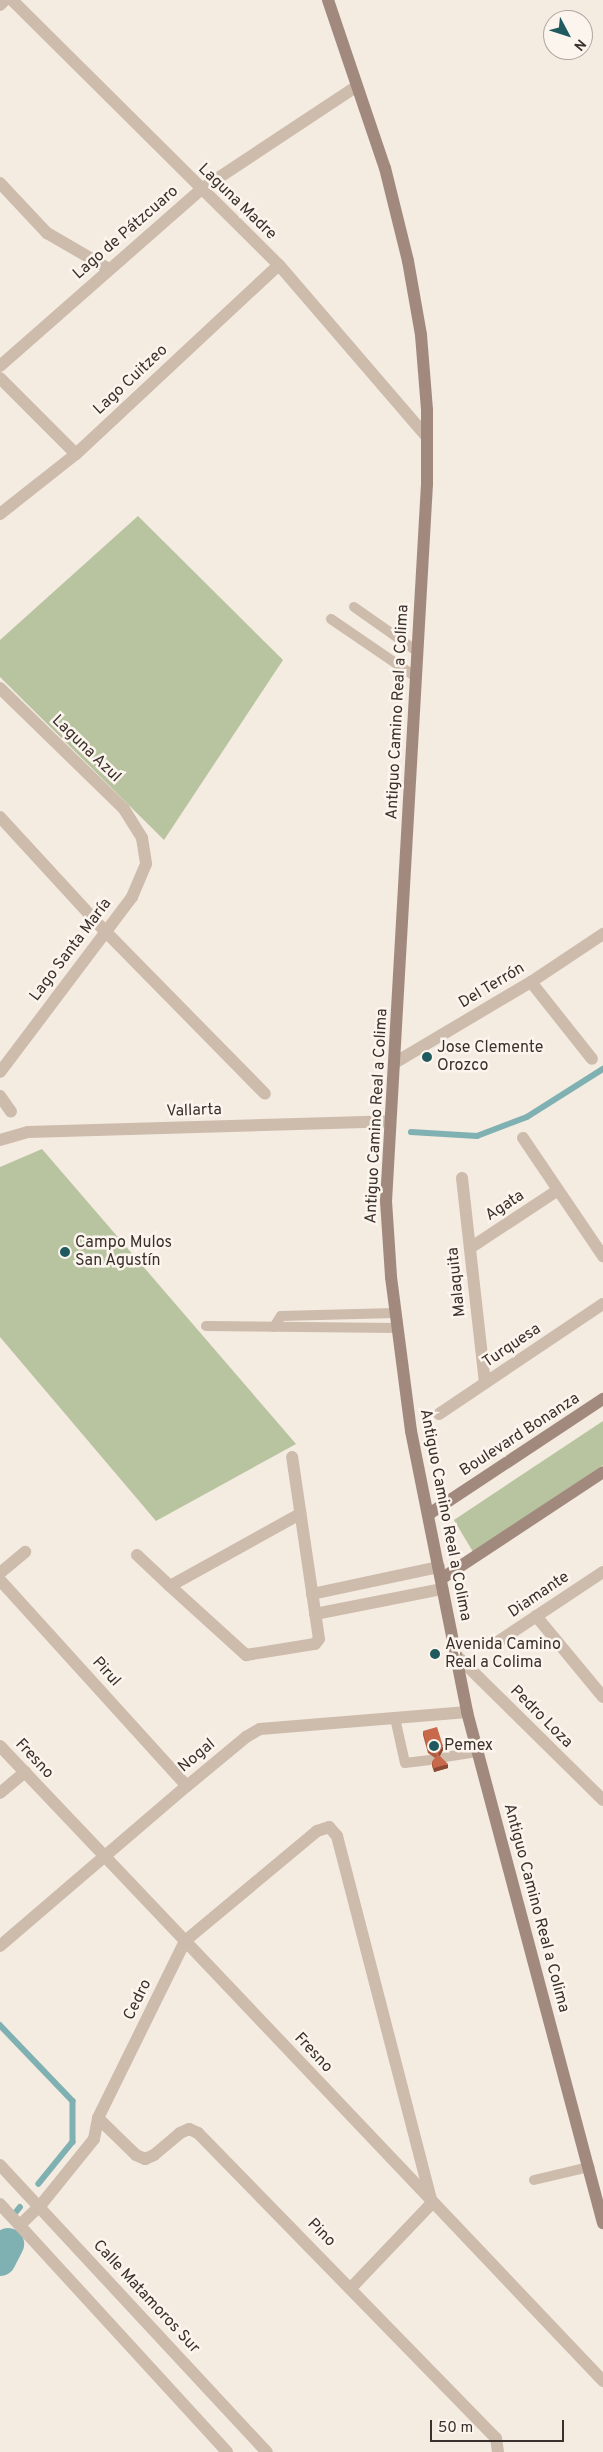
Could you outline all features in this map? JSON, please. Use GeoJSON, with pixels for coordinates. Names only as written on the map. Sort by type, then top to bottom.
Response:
{"type":"FeatureCollection","features":[{"type":"Feature","properties":{"kind":"main road","name":"Antiguo Camino Real a Colima"},"geometry":{"type":"LineString","coordinates":[[332,2],[357,86],[385,168],[408,261],[421,335],[427,437],[418,652],[396,1062],[390,1121],[386,1200],[396,1313],[411,1431],[457,1656],[466,1712],[603,2223]]}},
{"type":"Feature","properties":{"kind":"main road","name":"Boulevard Bonanza"},"geometry":{"type":"LineString","coordinates":[[429,1514],[603,1399]]}},
{"type":"Feature","properties":{"kind":"main road"},"geometry":{"type":"LineString","coordinates":[[441,1579],[603,1472]]}},
{"type":"Feature","properties":{"kind":"street"},"geometry":{"type":"LineString","coordinates":[[0,5],[5,0]]}},
{"type":"Feature","properties":{"kind":"street","name":"Laguna Madre"},"geometry":{"type":"LineString","coordinates":[[12,0],[200,190],[279,265],[427,437]]}},
{"type":"Feature","properties":{"kind":"street","name":"Lago de Pátzcuaro"},"geometry":{"type":"LineString","coordinates":[[0,366],[200,190],[357,86]]}},
{"type":"Feature","properties":{"kind":"street"},"geometry":{"type":"LineString","coordinates":[[0,183],[47,233],[109,269]]}},
{"type":"Feature","properties":{"kind":"street","name":"Lago Cuitzeo"},"geometry":{"type":"LineString","coordinates":[[0,514],[76,454],[279,265]]}},
{"type":"Feature","properties":{"kind":"street"},"geometry":{"type":"LineString","coordinates":[[0,378],[76,454]]}},
{"type":"Feature","properties":{"kind":"street","name":"Laguna Azul"},"geometry":{"type":"LineString","coordinates":[[0,688],[124,808],[142,838]]}},
{"type":"Feature","properties":{"kind":"street"},"geometry":{"type":"LineString","coordinates":[[0,817],[105,931],[265,1094]]}},
{"type":"Feature","properties":{"kind":"street","name":"Lago Santa María"},"geometry":{"type":"LineString","coordinates":[[0,1072],[132,897],[146,864],[142,838]]}},
{"type":"Feature","properties":{"kind":"street","name":"Del Terrón"},"geometry":{"type":"LineString","coordinates":[[396,1062],[531,982],[603,934]]}},
{"type":"Feature","properties":{"kind":"street"},"geometry":{"type":"LineString","coordinates":[[531,982],[592,1059]]}},
{"type":"Feature","properties":{"kind":"street"},"geometry":{"type":"LineString","coordinates":[[0,1096],[11,1112]]}},
{"type":"Feature","properties":{"kind":"street","name":"Vallarta"},"geometry":{"type":"LineString","coordinates":[[0,1140],[28,1132],[390,1121]]}},
{"type":"Feature","properties":{"kind":"street"},"geometry":{"type":"LineString","coordinates":[[522,1138],[603,1256]]}},
{"type":"Feature","properties":{"kind":"street","name":"Malaquita"},"geometry":{"type":"LineString","coordinates":[[462,1178],[485,1383]]}},
{"type":"Feature","properties":{"kind":"street","name":"Agata"},"geometry":{"type":"LineString","coordinates":[[470,1248],[558,1190]]}},
{"type":"Feature","properties":{"kind":"street","name":"Turquesa"},"geometry":{"type":"LineString","coordinates":[[439,1414],[603,1304]]}},
{"type":"Feature","properties":{"kind":"street"},"geometry":{"type":"LineString","coordinates":[[137,1555],[243,1652],[252,1656],[313,1646],[319,1639],[292,1457]]}},
{"type":"Feature","properties":{"kind":"street"},"geometry":{"type":"LineString","coordinates":[[170,1586],[300,1514]]}},
{"type":"Feature","properties":{"kind":"street"},"geometry":{"type":"LineString","coordinates":[[0,1573],[25,1552]]}},
{"type":"Feature","properties":{"kind":"street","name":"Diamante"},"geometry":{"type":"LineString","coordinates":[[493,1645],[603,1572]]}},
{"type":"Feature","properties":{"kind":"street"},"geometry":{"type":"LineString","coordinates":[[312,1594],[441,1579]]}},
{"type":"Feature","properties":{"kind":"street"},"geometry":{"type":"LineString","coordinates":[[315,1614],[441,1579]]}},
{"type":"Feature","properties":{"kind":"street","name":"Pirul"},"geometry":{"type":"LineString","coordinates":[[0,1580],[187,1786]]}},
{"type":"Feature","properties":{"kind":"street"},"geometry":{"type":"LineString","coordinates":[[536,1616],[603,1697]]}},
{"type":"Feature","properties":{"kind":"street","name":"Pedro Loza"},"geometry":{"type":"LineString","coordinates":[[457,1656],[603,1800]]}},
{"type":"Feature","properties":{"kind":"street","name":"Nogal"},"geometry":{"type":"LineString","coordinates":[[0,1946],[187,1786],[246,1737],[260,1729],[466,1712]]}},
{"type":"Feature","properties":{"kind":"street","name":"Fresno"},"geometry":{"type":"LineString","coordinates":[[0,1746],[603,2381]]}},
{"type":"Feature","properties":{"kind":"street"},"geometry":{"type":"LineString","coordinates":[[0,1793],[25,1772]]}},
{"type":"Feature","properties":{"kind":"street","name":"Cedro"},"geometry":{"type":"LineString","coordinates":[[20,2225],[40,2206],[84,2154],[94,2139],[98,2118],[185,1941],[317,1831],[329,1827],[337,1836],[432,2203]]}},
{"type":"Feature","properties":{"kind":"street","name":"Pino"},"geometry":{"type":"LineString","coordinates":[[98,2118],[136,2155],[145,2159],[154,2156],[180,2133],[189,2129],[198,2133],[352,2287],[496,2438],[498,2452]]}},
{"type":"Feature","properties":{"kind":"street","name":"Calle Matamoros Sur"},"geometry":{"type":"LineString","coordinates":[[0,2165],[267,2452]]}},
{"type":"Feature","properties":{"kind":"street"},"geometry":{"type":"LineString","coordinates":[[352,2287],[432,2203]]}},
{"type":"Feature","properties":{"kind":"street"},"geometry":{"type":"LineString","coordinates":[[0,2206],[20,2225],[227,2452]]}},
{"type":"Feature","properties":{"kind":"lane"},"geometry":{"type":"LineString","coordinates":[[354,607],[418,652]]}},
{"type":"Feature","properties":{"kind":"lane"},"geometry":{"type":"LineString","coordinates":[[331,619],[416,678]]}},
{"type":"Feature","properties":{"kind":"lane"},"geometry":{"type":"LineString","coordinates":[[274,1327],[281,1316],[396,1313]]}},
{"type":"Feature","properties":{"kind":"lane"},"geometry":{"type":"LineString","coordinates":[[320,1328],[321,1314]]}},
{"type":"Feature","properties":{"kind":"lane"},"geometry":{"type":"LineString","coordinates":[[206,1326],[398,1328]]}},
{"type":"Feature","properties":{"kind":"lane"},"geometry":{"type":"LineString","coordinates":[[395,1718],[405,1763],[430,1760]]}},
{"type":"Feature","properties":{"kind":"lane"},"geometry":{"type":"LineString","coordinates":[[445,1757],[477,1752]]}},
{"type":"Feature","properties":{"kind":"lane"},"geometry":{"type":"LineString","coordinates":[[534,2180],[589,2167]]}},
{"type":"Feature","properties":{"kind":"green space"},"geometry":{"type":"Polygon","coordinates":[[[138,516],[283,660],[164,840],[0,677],[0,640],[138,516]]]}},
{"type":"Feature","properties":{"kind":"green space","name":"Campo Mulos San Agustín"},"geometry":{"type":"Polygon","coordinates":[[[42,1149],[296,1444],[156,1521],[0,1337],[0,1167],[42,1149]]]}},
{"type":"Feature","properties":{"kind":"green space"},"geometry":{"type":"Polygon","coordinates":[[[603,1421],[603,1465],[473,1552],[454,1520],[603,1421]]]}},
{"type":"Feature","properties":{"kind":"building","name":"Pemex"},"geometry":{"type":"Polygon","coordinates":[[[437,1727],[443,1746],[438,1754],[448,1764],[434,1768],[432,1762],[437,1755],[428,1749],[423,1731],[437,1727]]]}},
{"type":"Feature","properties":{"kind":"waterway"},"geometry":{"type":"LineString","coordinates":[[411,1132],[477,1136],[527,1117],[603,1069]]}},
{"type":"Feature","properties":{"kind":"waterway"},"geometry":{"type":"LineString","coordinates":[[0,2025],[73,2101],[73,2142],[39,2184]]}},
{"type":"Feature","properties":{"kind":"waterway"},"geometry":{"type":"LineString","coordinates":[[16,2212],[20,2207]]}},
{"type":"Feature","properties":{"kind":"waterway"},"geometry":{"type":"LineString","coordinates":[[8,2244],[10,2235]]}},
{"type":"Feature","properties":{"kind":"waterway"},"geometry":{"type":"LineString","coordinates":[[0,2260],[8,2244]]}},
{"type":"Feature","properties":{"kind":"place","name":"Jose Clemente Orozco"},"geometry":{"type":"Point","coordinates":[427,1057]}},
{"type":"Feature","properties":{"kind":"place","name":"Campo Mulos San Agustín"},"geometry":{"type":"Point","coordinates":[65,1252]}},
{"type":"Feature","properties":{"kind":"place","name":"Avenida Camino Real a Colima"},"geometry":{"type":"Point","coordinates":[435,1654]}},
{"type":"Feature","properties":{"kind":"place","name":"Pemex"},"geometry":{"type":"Point","coordinates":[434,1746]}}]}
